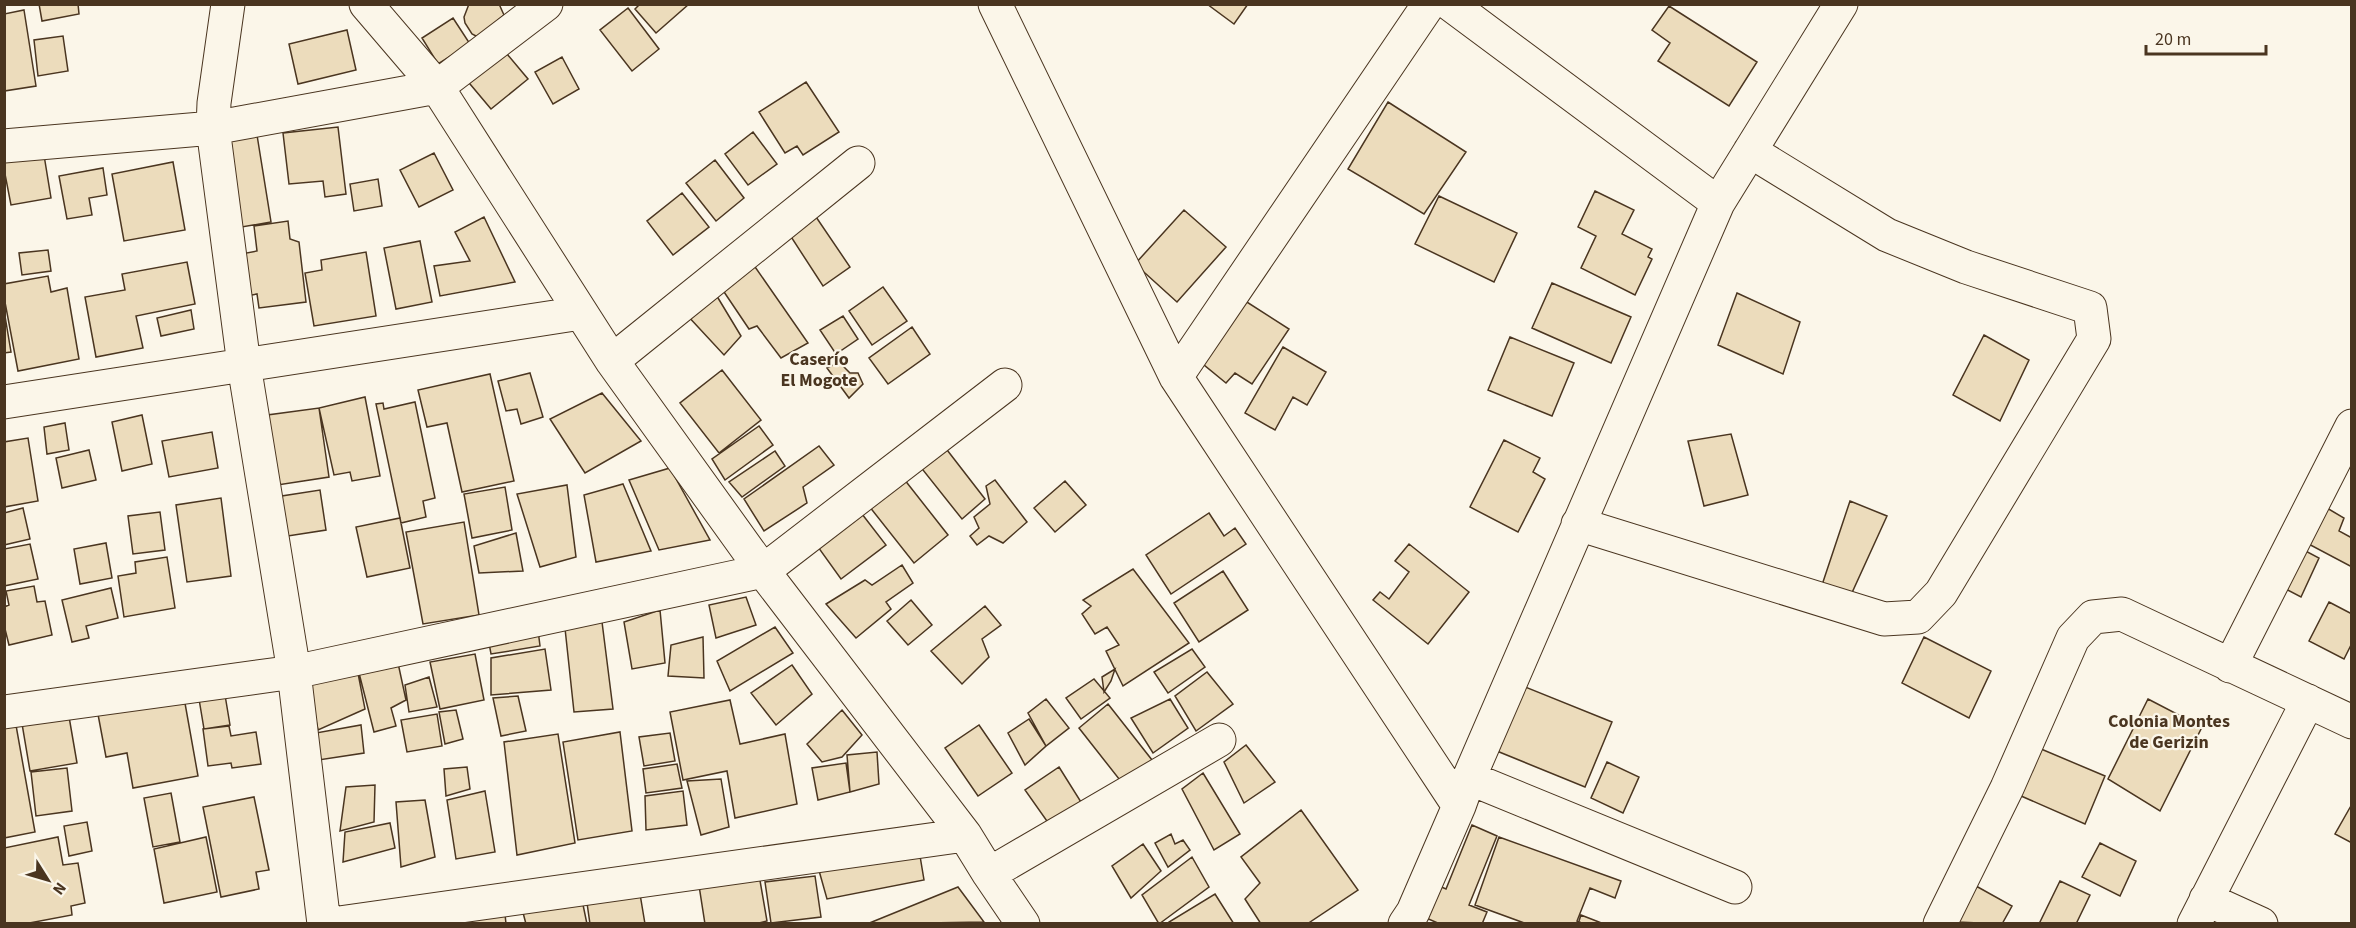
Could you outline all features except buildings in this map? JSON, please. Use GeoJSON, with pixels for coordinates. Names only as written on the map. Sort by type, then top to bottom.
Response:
{"type":"FeatureCollection","features":[{"type":"Feature","properties":{"kind":"street"},"geometry":{"type":"LineString","coordinates":[[228,4],[213,103],[213,128],[244,365],[294,672],[324,924]]}},
{"type":"Feature","properties":{"kind":"street"},"geometry":{"type":"LineString","coordinates":[[366,4],[436,87],[612,361],[763,571],[965,835],[1023,924]]}},
{"type":"Feature","properties":{"kind":"street"},"geometry":{"type":"LineString","coordinates":[[4,146],[213,128],[436,87],[546,4]]}},
{"type":"Feature","properties":{"kind":"street"},"geometry":{"type":"LineString","coordinates":[[995,4],[1176,377],[1464,792],[1735,887]]}},
{"type":"Feature","properties":{"kind":"street"},"geometry":{"type":"LineString","coordinates":[[1176,377],[1429,4]]}},
{"type":"Feature","properties":{"kind":"street"},"geometry":{"type":"LineString","coordinates":[[1450,4],[1718,202]]}},
{"type":"Feature","properties":{"kind":"street"},"geometry":{"type":"LineString","coordinates":[[1405,924],[1413,912],[1718,202],[1841,4]]}},
{"type":"Feature","properties":{"kind":"street"},"geometry":{"type":"LineString","coordinates":[[1578,524],[1884,620],[1918,617],[1941,593],[2094,339],[2090,308],[1966,267],[1887,235],[1750,152]]}},
{"type":"Feature","properties":{"kind":"street"},"geometry":{"type":"LineString","coordinates":[[612,361],[858,164]]}},
{"type":"Feature","properties":{"kind":"street"},"geometry":{"type":"LineString","coordinates":[[4,402],[581,313]]}},
{"type":"Feature","properties":{"kind":"street"},"geometry":{"type":"LineString","coordinates":[[4,712],[294,672],[763,571],[1005,385]]}},
{"type":"Feature","properties":{"kind":"street"},"geometry":{"type":"LineString","coordinates":[[2230,666],[2352,426]]}},
{"type":"Feature","properties":{"kind":"street"},"geometry":{"type":"LineString","coordinates":[[1940,924],[2007,788],[2073,638],[2093,617],[2121,614],[2352,722]]}},
{"type":"Feature","properties":{"kind":"street"},"geometry":{"type":"LineString","coordinates":[[2261,924],[2200,911],[2308,701]]}},
{"type":"Feature","properties":{"kind":"street"},"geometry":{"type":"LineString","coordinates":[[989,874],[1219,740]]}},
{"type":"Feature","properties":{"kind":"street"},"geometry":{"type":"LineString","coordinates":[[332,924],[965,835]]}},
{"type":"Feature","properties":{"kind":"district","name":"Caserío El Mogote"},"geometry":{"type":"Point","coordinates":[819,370]}},
{"type":"Feature","properties":{"kind":"district","name":"Colonia Montes de Gerizin"},"geometry":{"type":"Point","coordinates":[2169,731]}}]}
